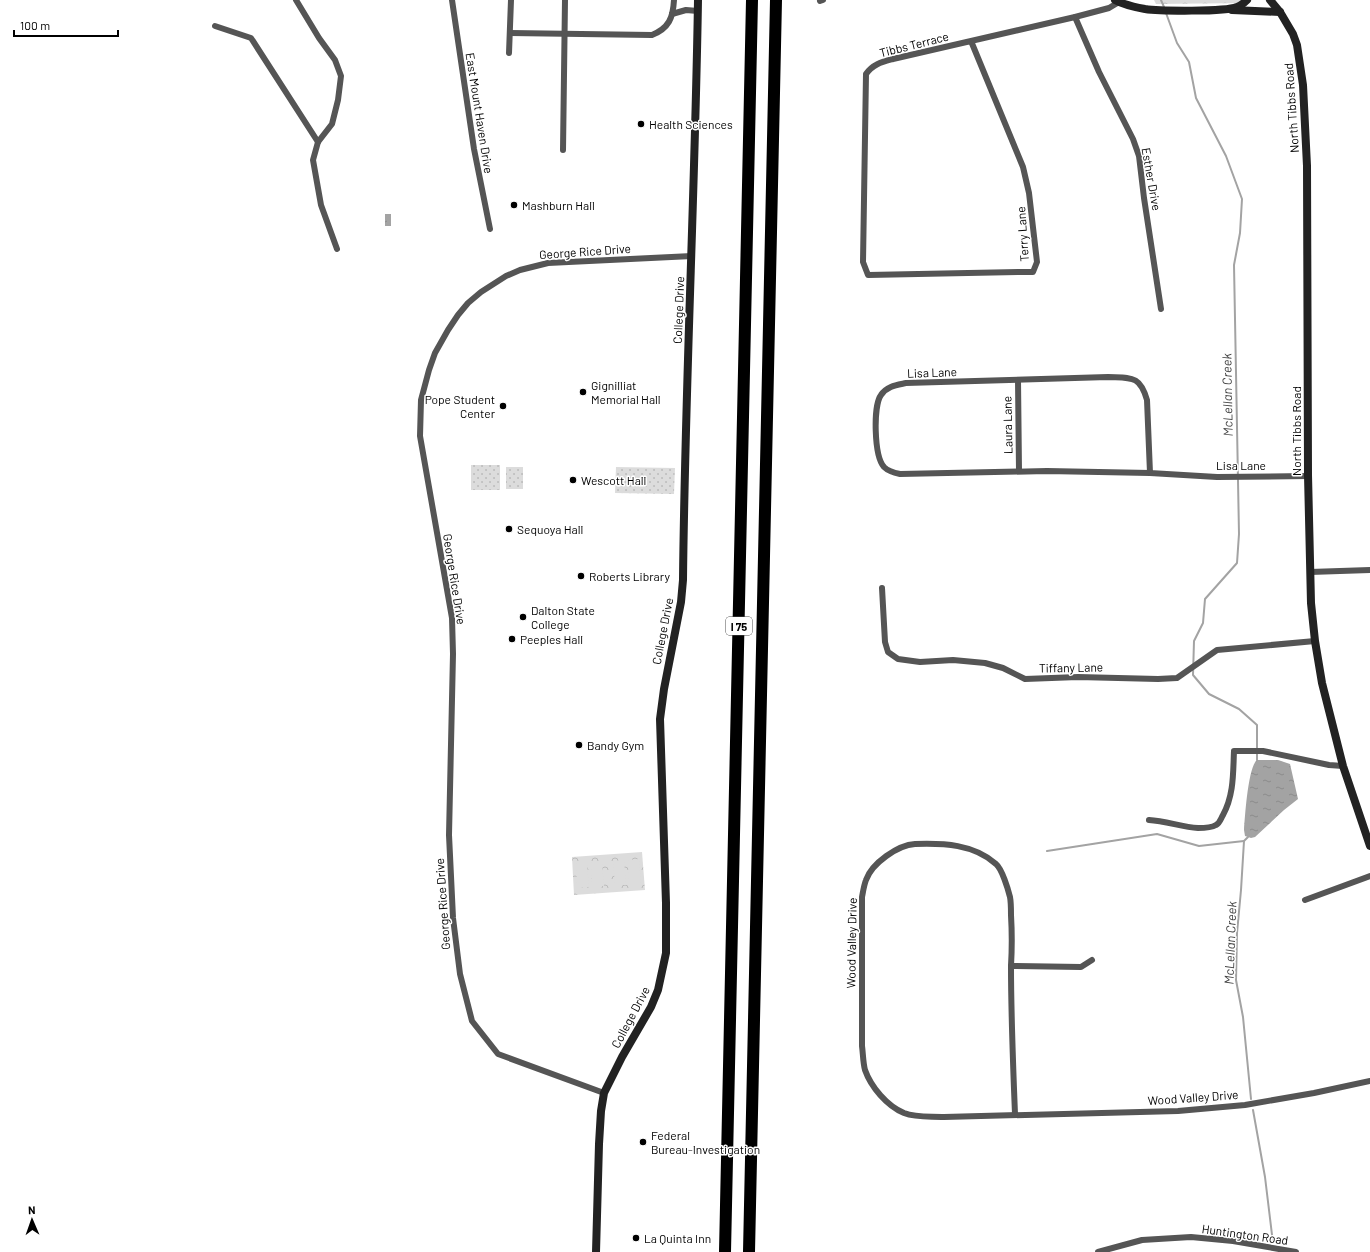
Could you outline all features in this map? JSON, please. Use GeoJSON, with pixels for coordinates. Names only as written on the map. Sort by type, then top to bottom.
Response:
{"type":"FeatureCollection","features":[{"type":"Feature","properties":{"kind":"highway","name":"I 75"},"geometry":{"type":"LineString","coordinates":[[725,1252],[752,0]]}},
{"type":"Feature","properties":{"kind":"highway","name":"I 75"},"geometry":{"type":"LineString","coordinates":[[749,1252],[776,0]]}},
{"type":"Feature","properties":{"kind":"street"},"geometry":{"type":"LineString","coordinates":[[296,0],[334,60],[341,76],[338,100],[332,124],[318,142],[313,160],[321,205],[337,249]]}},
{"type":"Feature","properties":{"kind":"street","name":"East Mount Haven Drive"},"geometry":{"type":"LineString","coordinates":[[452,0],[474,149],[490,229]]}},
{"type":"Feature","properties":{"kind":"street"},"geometry":{"type":"LineString","coordinates":[[509,53],[511,0]]}},
{"type":"Feature","properties":{"kind":"street"},"geometry":{"type":"LineString","coordinates":[[563,150],[565,0]]}},
{"type":"Feature","properties":{"kind":"street"},"geometry":{"type":"LineString","coordinates":[[510,33],[652,35],[662,31],[669,23],[674,0]]}},
{"type":"Feature","properties":{"kind":"street","name":"College Drive"},"geometry":{"type":"LineString","coordinates":[[596,1252],[599,1144],[601,1111],[604,1093],[622,1057],[651,1007],[658,990],[666,953],[666,892],[660,719],[664,689],[681,602],[683,580],[685,443],[692,256],[698,0]]}},
{"type":"Feature","properties":{"kind":"street"},"geometry":{"type":"LineString","coordinates":[[1117,1],[1132,7],[1147,9],[1227,9],[1236,8],[1247,0]]}},
{"type":"Feature","properties":{"kind":"street","name":"North Tibbs Road"},"geometry":{"type":"LineString","coordinates":[[1270,0],[1290,28],[1297,45],[1304,85],[1307,166],[1308,476],[1311,603],[1315,641],[1322,683],[1343,766],[1370,846]]}},
{"type":"Feature","properties":{"kind":"street","name":"Tibbs Terrace"},"geometry":{"type":"LineString","coordinates":[[868,275],[863,262],[866,74],[871,67],[879,63],[1109,8],[1117,1]]}},
{"type":"Feature","properties":{"kind":"street"},"geometry":{"type":"LineString","coordinates":[[1227,9],[1247,12],[1280,12]]}},
{"type":"Feature","properties":{"kind":"street"},"geometry":{"type":"LineString","coordinates":[[672,14],[686,10],[698,11]]}},
{"type":"Feature","properties":{"kind":"street","name":"Esther Drive"},"geometry":{"type":"LineString","coordinates":[[1075,17],[1099,72],[1133,139],[1139,156],[1161,308]]}},
{"type":"Feature","properties":{"kind":"street"},"geometry":{"type":"LineString","coordinates":[[215,26],[251,38],[318,142]]}},
{"type":"Feature","properties":{"kind":"street","name":"Terry Lane"},"geometry":{"type":"LineString","coordinates":[[868,275],[1033,272],[1037,262],[1030,193],[1023,167],[971,41]]}},
{"type":"Feature","properties":{"kind":"street","name":"George Rice Drive"},"geometry":{"type":"LineString","coordinates":[[604,1093],[498,1054],[472,1021],[460,974],[452,910],[449,835],[453,662],[452,618],[420,436],[422,400],[429,370],[435,353],[458,315],[468,303],[481,292],[506,276],[520,270],[548,263],[692,256]]}},
{"type":"Feature","properties":{"kind":"street","name":"Lisa Lane"},"geometry":{"type":"LineString","coordinates":[[1150,473],[1147,400],[1140,383],[1130,378],[1108,377],[906,383],[890,387],[881,394],[877,404],[876,441],[878,456],[884,466],[891,472],[900,474],[1019,471],[1150,473],[1217,477],[1308,476]]}},
{"type":"Feature","properties":{"kind":"street","name":"Laura Lane"},"geometry":{"type":"LineString","coordinates":[[1018,380],[1019,471]]}},
{"type":"Feature","properties":{"kind":"street"},"geometry":{"type":"LineString","coordinates":[[1310,572],[1370,570]]}},
{"type":"Feature","properties":{"kind":"street","name":"Tiffany Lane"},"geometry":{"type":"LineString","coordinates":[[882,588],[885,642],[888,652],[898,659],[920,662],[953,660],[985,663],[1003,668],[1025,679],[1078,677],[1177,678],[1217,650],[1315,641]]}},
{"type":"Feature","properties":{"kind":"street"},"geometry":{"type":"LineString","coordinates":[[1149,820],[1163,821],[1198,828],[1212,827],[1218,824],[1226,810],[1230,798],[1233,782],[1234,751],[1263,751],[1329,765],[1343,766]]}},
{"type":"Feature","properties":{"kind":"street","name":"Wood Valley Drive"},"geometry":{"type":"LineString","coordinates":[[1016,1114],[1012,931],[1010,897],[1003,878],[996,864],[985,856],[968,848],[931,844],[909,845],[896,850],[873,868],[866,879],[862,897],[862,1046],[865,1069],[871,1085],[886,1101],[903,1112],[919,1116],[944,1117],[1178,1110],[1245,1105],[1314,1094],[1370,1081]]}},
{"type":"Feature","properties":{"kind":"street"},"geometry":{"type":"LineString","coordinates":[[1305,900],[1370,876]]}},
{"type":"Feature","properties":{"kind":"street"},"geometry":{"type":"LineString","coordinates":[[1012,966],[1081,967],[1092,960]]}},
{"type":"Feature","properties":{"kind":"street","name":"Huntington Road"},"geometry":{"type":"LineString","coordinates":[[1098,1252],[1142,1240],[1191,1237],[1233,1241],[1296,1252]]}},
{"type":"Feature","properties":{"kind":"green space"},"geometry":{"type":"Polygon","coordinates":[[[1154,0],[1250,0],[1250,3],[1156,4],[1154,0]]]}},
{"type":"Feature","properties":{"kind":"green space"},"geometry":{"type":"Polygon","coordinates":[[[471,465],[500,465],[500,490],[471,490],[471,465]]]}},
{"type":"Feature","properties":{"kind":"green space"},"geometry":{"type":"Polygon","coordinates":[[[506,467],[523,467],[523,489],[506,489],[506,467]]]}},
{"type":"Feature","properties":{"kind":"green space"},"geometry":{"type":"Polygon","coordinates":[[[616,467],[675,468],[674,494],[615,493],[616,467]]]}},
{"type":"Feature","properties":{"kind":"green space"},"geometry":{"type":"Polygon","coordinates":[[[642,852],[645,890],[574,895],[572,857],[642,852]]]}},
{"type":"Feature","properties":{"kind":"green space"},"geometry":{"type":"Polygon","coordinates":[[[639,859],[641,883],[629,884],[628,860],[639,859]]]}},
{"type":"Feature","properties":{"kind":"green space"},"geometry":{"type":"Polygon","coordinates":[[[624,860],[626,885],[615,885],[613,861],[624,860]]]}},
{"type":"Feature","properties":{"kind":"green space"},"geometry":{"type":"Polygon","coordinates":[[[591,862],[602,862],[604,886],[592,887],[591,862]]]}},
{"type":"Feature","properties":{"kind":"green space"},"geometry":{"type":"Polygon","coordinates":[[[576,863],[587,863],[589,887],[577,888],[576,863]]]}},
{"type":"Feature","properties":{"kind":"water"},"geometry":{"type":"Polygon","coordinates":[[[385,214],[391,214],[391,226],[385,226],[385,214]]]}},
{"type":"Feature","properties":{"kind":"water"},"geometry":{"type":"Polygon","coordinates":[[[1257,760],[1278,760],[1290,764],[1298,799],[1255,837],[1251,838],[1245,836],[1244,824],[1251,772],[1257,760]]]}},
{"type":"Feature","properties":{"kind":"waterway","name":"McLellan Creek"},"geometry":{"type":"LineString","coordinates":[[1161,0],[1164,7]]}},
{"type":"Feature","properties":{"kind":"waterway","name":"McLellan Creek"},"geometry":{"type":"LineString","coordinates":[[1166,13],[1177,43],[1189,62],[1196,98],[1226,156],[1242,199],[1240,233],[1234,265],[1239,534],[1237,563],[1205,599],[1203,623],[1194,641],[1193,675],[1209,694],[1239,709],[1257,725],[1257,760]]}},
{"type":"Feature","properties":{"kind":"waterway"},"geometry":{"type":"LineString","coordinates":[[1047,851],[1157,834],[1199,846],[1244,841]]}},
{"type":"Feature","properties":{"kind":"waterway","name":"McLellan Creek"},"geometry":{"type":"LineString","coordinates":[[1248,837],[1244,841],[1237,933],[1236,980],[1243,1017],[1251,1099]]}},
{"type":"Feature","properties":{"kind":"waterway","name":"McLellan Creek"},"geometry":{"type":"LineString","coordinates":[[1253,1110],[1265,1177],[1273,1243]]}},
{"type":"Feature","properties":{"kind":"place","name":"Health Sciences"},"geometry":{"type":"Point","coordinates":[641,124]}},
{"type":"Feature","properties":{"kind":"place","name":"Mashburn Hall"},"geometry":{"type":"Point","coordinates":[514,205]}},
{"type":"Feature","properties":{"kind":"place","name":"Gignilliat Memorial Hall"},"geometry":{"type":"Point","coordinates":[583,392]}},
{"type":"Feature","properties":{"kind":"place","name":"Pope Student Center"},"geometry":{"type":"Point","coordinates":[503,406]}},
{"type":"Feature","properties":{"kind":"place","name":"Wescott Hall"},"geometry":{"type":"Point","coordinates":[573,480]}},
{"type":"Feature","properties":{"kind":"place","name":"Sequoya Hall"},"geometry":{"type":"Point","coordinates":[509,529]}},
{"type":"Feature","properties":{"kind":"place","name":"Roberts Library"},"geometry":{"type":"Point","coordinates":[581,576]}},
{"type":"Feature","properties":{"kind":"place","name":"Dalton State College"},"geometry":{"type":"Point","coordinates":[523,617]}},
{"type":"Feature","properties":{"kind":"place","name":"Peeples Hall"},"geometry":{"type":"Point","coordinates":[512,639]}},
{"type":"Feature","properties":{"kind":"place","name":"Bandy Gym"},"geometry":{"type":"Point","coordinates":[579,745]}},
{"type":"Feature","properties":{"kind":"place","name":"Federal Bureau-Investigation"},"geometry":{"type":"Point","coordinates":[643,1142]}},
{"type":"Feature","properties":{"kind":"place","name":"La Quinta Inn"},"geometry":{"type":"Point","coordinates":[636,1238]}}]}
